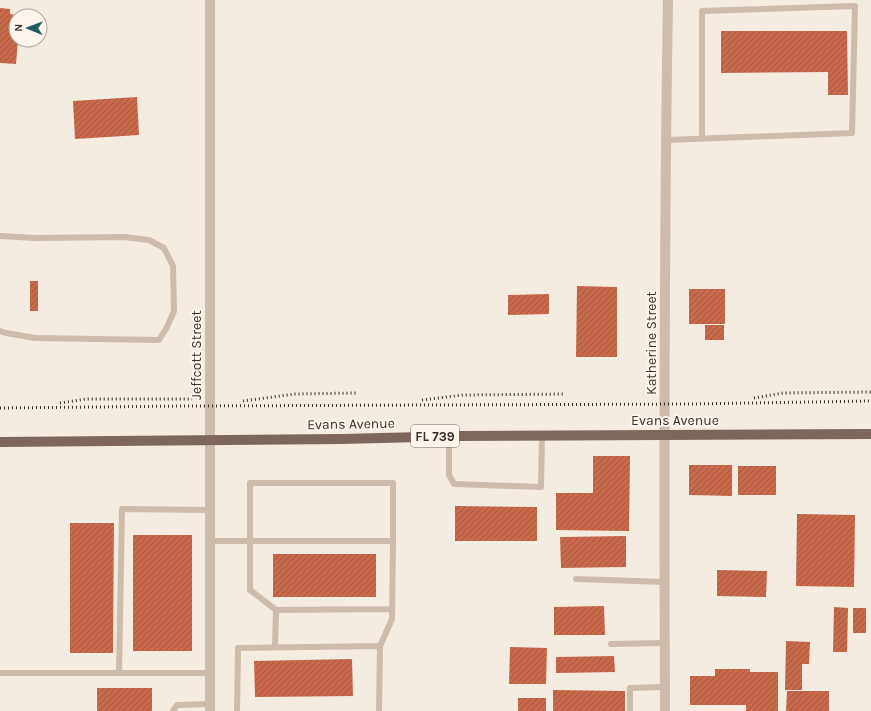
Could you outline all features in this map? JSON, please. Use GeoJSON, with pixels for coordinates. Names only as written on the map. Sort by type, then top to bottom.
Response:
{"type":"FeatureCollection","features":[{"type":"Feature","properties":{"kind":"main road","name":"Evans Avenue"},"geometry":{"type":"LineString","coordinates":[[0,442],[542,435],[871,434]]}},
{"type":"Feature","properties":{"kind":"street","name":"Jeffcott Street"},"geometry":{"type":"LineString","coordinates":[[210,0],[210,707]]}},
{"type":"Feature","properties":{"kind":"street","name":"Katherine Street"},"geometry":{"type":"LineString","coordinates":[[665,711],[664,582],[668,0]]}},
{"type":"Feature","properties":{"kind":"lane"},"geometry":{"type":"LineString","coordinates":[[666,140],[702,139],[852,134],[856,6],[702,11],[702,139]]}},
{"type":"Feature","properties":{"kind":"lane"},"geometry":{"type":"LineString","coordinates":[[0,236],[35,238],[124,237],[149,240],[164,248],[173,266],[174,311],[159,340],[35,338],[0,331]]}},
{"type":"Feature","properties":{"kind":"lane"},"geometry":{"type":"LineString","coordinates":[[449,436],[449,474],[454,484],[541,487],[542,435]]}},
{"type":"Feature","properties":{"kind":"lane"},"geometry":{"type":"LineString","coordinates":[[379,711],[380,646],[392,619],[393,483],[250,483],[250,590],[276,610],[392,608]]}},
{"type":"Feature","properties":{"kind":"lane"},"geometry":{"type":"LineString","coordinates":[[119,672],[122,509],[210,510]]}},
{"type":"Feature","properties":{"kind":"lane"},"geometry":{"type":"LineString","coordinates":[[210,541],[393,541]]}},
{"type":"Feature","properties":{"kind":"lane"},"geometry":{"type":"LineString","coordinates":[[576,579],[664,582]]}},
{"type":"Feature","properties":{"kind":"lane"},"geometry":{"type":"LineString","coordinates":[[275,647],[276,610]]}},
{"type":"Feature","properties":{"kind":"lane"},"geometry":{"type":"LineString","coordinates":[[611,644],[665,643]]}},
{"type":"Feature","properties":{"kind":"lane"},"geometry":{"type":"LineString","coordinates":[[237,711],[238,648],[380,646]]}},
{"type":"Feature","properties":{"kind":"lane"},"geometry":{"type":"LineString","coordinates":[[0,673],[210,672]]}},
{"type":"Feature","properties":{"kind":"lane"},"geometry":{"type":"LineString","coordinates":[[630,711],[630,688],[665,687]]}},
{"type":"Feature","properties":{"kind":"lane"},"geometry":{"type":"LineString","coordinates":[[173,711],[178,705],[210,707]]}},
{"type":"Feature","properties":{"kind":"building"},"geometry":{"type":"Polygon","coordinates":[[[0,8],[8,9],[8,48],[17,48],[16,64],[0,63],[0,8]]]}},
{"type":"Feature","properties":{"kind":"building"},"geometry":{"type":"Polygon","coordinates":[[[721,31],[847,31],[848,95],[828,95],[828,72],[721,73],[721,31]]]}},
{"type":"Feature","properties":{"kind":"building"},"geometry":{"type":"Polygon","coordinates":[[[137,97],[139,135],[75,139],[73,101],[137,97]]]}},
{"type":"Feature","properties":{"kind":"building"},"geometry":{"type":"Polygon","coordinates":[[[30,281],[38,281],[38,311],[30,311],[30,281]]]}},
{"type":"Feature","properties":{"kind":"building"},"geometry":{"type":"Polygon","coordinates":[[[577,286],[617,287],[617,357],[576,357],[577,286]]]}},
{"type":"Feature","properties":{"kind":"building"},"geometry":{"type":"Polygon","coordinates":[[[689,289],[725,289],[725,324],[689,324],[689,289]]]}},
{"type":"Feature","properties":{"kind":"building"},"geometry":{"type":"Polygon","coordinates":[[[549,294],[549,314],[508,315],[508,295],[549,294]]]}},
{"type":"Feature","properties":{"kind":"building"},"geometry":{"type":"Polygon","coordinates":[[[705,325],[724,325],[724,340],[705,340],[705,325]]]}},
{"type":"Feature","properties":{"kind":"building"},"geometry":{"type":"Polygon","coordinates":[[[593,456],[630,456],[629,531],[556,530],[556,493],[593,493],[593,456]]]}},
{"type":"Feature","properties":{"kind":"building"},"geometry":{"type":"Polygon","coordinates":[[[689,465],[732,465],[732,496],[689,495],[689,465]]]}},
{"type":"Feature","properties":{"kind":"building"},"geometry":{"type":"Polygon","coordinates":[[[738,466],[776,466],[776,495],[738,495],[738,466]]]}},
{"type":"Feature","properties":{"kind":"building"},"geometry":{"type":"Polygon","coordinates":[[[455,506],[537,507],[537,541],[455,541],[455,506]]]}},
{"type":"Feature","properties":{"kind":"building"},"geometry":{"type":"Polygon","coordinates":[[[797,514],[855,515],[854,587],[796,586],[797,514]]]}},
{"type":"Feature","properties":{"kind":"building"},"geometry":{"type":"Polygon","coordinates":[[[70,523],[114,523],[113,653],[70,653],[70,523]]]}},
{"type":"Feature","properties":{"kind":"building"},"geometry":{"type":"Polygon","coordinates":[[[133,535],[192,535],[192,651],[133,651],[133,535]]]}},
{"type":"Feature","properties":{"kind":"building"},"geometry":{"type":"Polygon","coordinates":[[[626,536],[626,567],[561,568],[560,537],[626,536]]]}},
{"type":"Feature","properties":{"kind":"building"},"geometry":{"type":"Polygon","coordinates":[[[273,554],[376,554],[376,597],[273,597],[273,554]]]}},
{"type":"Feature","properties":{"kind":"building"},"geometry":{"type":"Polygon","coordinates":[[[717,570],[767,571],[766,597],[717,596],[717,570]]]}},
{"type":"Feature","properties":{"kind":"building"},"geometry":{"type":"Polygon","coordinates":[[[604,606],[605,635],[554,635],[554,607],[604,606]]]}},
{"type":"Feature","properties":{"kind":"building"},"geometry":{"type":"Polygon","coordinates":[[[834,607],[848,608],[847,652],[833,652],[834,607]]]}},
{"type":"Feature","properties":{"kind":"building"},"geometry":{"type":"Polygon","coordinates":[[[853,608],[866,608],[866,633],[853,633],[853,608]]]}},
{"type":"Feature","properties":{"kind":"building"},"geometry":{"type":"Polygon","coordinates":[[[786,641],[810,642],[809,664],[802,664],[802,690],[785,690],[786,641]]]}},
{"type":"Feature","properties":{"kind":"building"},"geometry":{"type":"Polygon","coordinates":[[[510,647],[547,648],[546,684],[509,684],[510,647]]]}},
{"type":"Feature","properties":{"kind":"building"},"geometry":{"type":"Polygon","coordinates":[[[614,656],[615,672],[556,673],[556,657],[614,656]]]}},
{"type":"Feature","properties":{"kind":"building"},"geometry":{"type":"Polygon","coordinates":[[[352,659],[353,696],[255,697],[254,661],[352,659]]]}},
{"type":"Feature","properties":{"kind":"building"},"geometry":{"type":"Polygon","coordinates":[[[715,669],[750,669],[750,672],[778,672],[778,711],[746,711],[746,705],[690,705],[690,676],[715,676],[715,669]]]}},
{"type":"Feature","properties":{"kind":"building"},"geometry":{"type":"Polygon","coordinates":[[[97,688],[152,688],[152,711],[97,711],[97,688]]]}},
{"type":"Feature","properties":{"kind":"building"},"geometry":{"type":"Polygon","coordinates":[[[553,690],[625,691],[625,711],[553,711],[553,690]]]}},
{"type":"Feature","properties":{"kind":"building"},"geometry":{"type":"Polygon","coordinates":[[[787,691],[829,691],[829,711],[786,711],[787,691]]]}},
{"type":"Feature","properties":{"kind":"building"},"geometry":{"type":"Polygon","coordinates":[[[518,698],[546,698],[546,711],[518,711],[518,698]]]}},
{"type":"Feature","properties":{"kind":"railway"},"geometry":{"type":"LineString","coordinates":[[754,398],[783,393],[871,392]]}},
{"type":"Feature","properties":{"kind":"railway"},"geometry":{"type":"LineString","coordinates":[[243,401],[295,394],[356,393]]}},
{"type":"Feature","properties":{"kind":"railway"},"geometry":{"type":"LineString","coordinates":[[422,400],[463,395],[564,394]]}},
{"type":"Feature","properties":{"kind":"railway"},"geometry":{"type":"LineString","coordinates":[[60,403],[87,399],[192,399]]}},
{"type":"Feature","properties":{"kind":"railway"},"geometry":{"type":"LineString","coordinates":[[0,408],[691,404],[871,401]]}}]}
